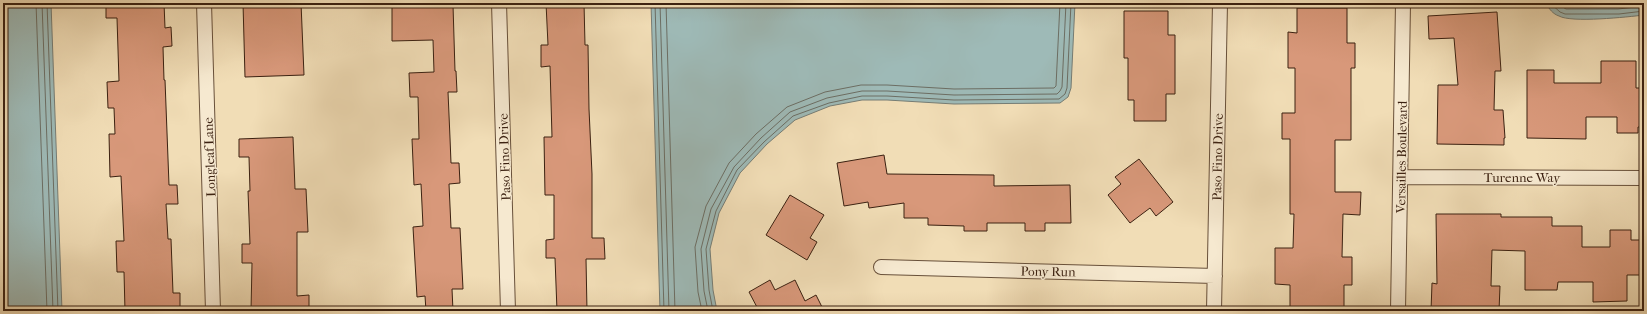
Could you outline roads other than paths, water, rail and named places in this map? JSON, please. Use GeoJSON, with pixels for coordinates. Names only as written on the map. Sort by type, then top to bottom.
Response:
{"type":"FeatureCollection","features":[{"type":"Feature","properties":{"kind":"street","name":"Longleaf Lane"},"geometry":{"type":"LineString","coordinates":[[204,3],[213,311]]}},
{"type":"Feature","properties":{"kind":"street","name":"Paso Fino Drive"},"geometry":{"type":"LineString","coordinates":[[499,3],[508,311]]}},
{"type":"Feature","properties":{"kind":"street","name":"Paso Fino Drive"},"geometry":{"type":"LineString","coordinates":[[1214,311],[1220,3]]}},
{"type":"Feature","properties":{"kind":"street","name":"Versailles Boulevard"},"geometry":{"type":"LineString","coordinates":[[1398,311],[1403,3]]}},
{"type":"Feature","properties":{"kind":"street","name":"Turenne Way"},"geometry":{"type":"LineString","coordinates":[[1401,177],[1644,178]]}},
{"type":"Feature","properties":{"kind":"street","name":"Pony Run"},"geometry":{"type":"LineString","coordinates":[[881,268],[1215,276]]}},
{"type":"Feature","properties":{"kind":"water"},"geometry":{"type":"Polygon","coordinates":[[[3,3],[51,3],[62,311],[3,311],[3,3]]]}},
{"type":"Feature","properties":{"kind":"water"},"geometry":{"type":"Polygon","coordinates":[[[651,3],[1075,3],[1071,88],[1068,97],[1060,103],[954,104],[862,100],[830,106],[795,120],[767,144],[740,173],[719,213],[710,249],[713,290],[717,311],[660,311],[651,3]]]}},
{"type":"Feature","properties":{"kind":"water"},"geometry":{"type":"Polygon","coordinates":[[[1546,3],[1644,3],[1644,15],[1600,19],[1565,18],[1553,13],[1546,3]]]}}]}
